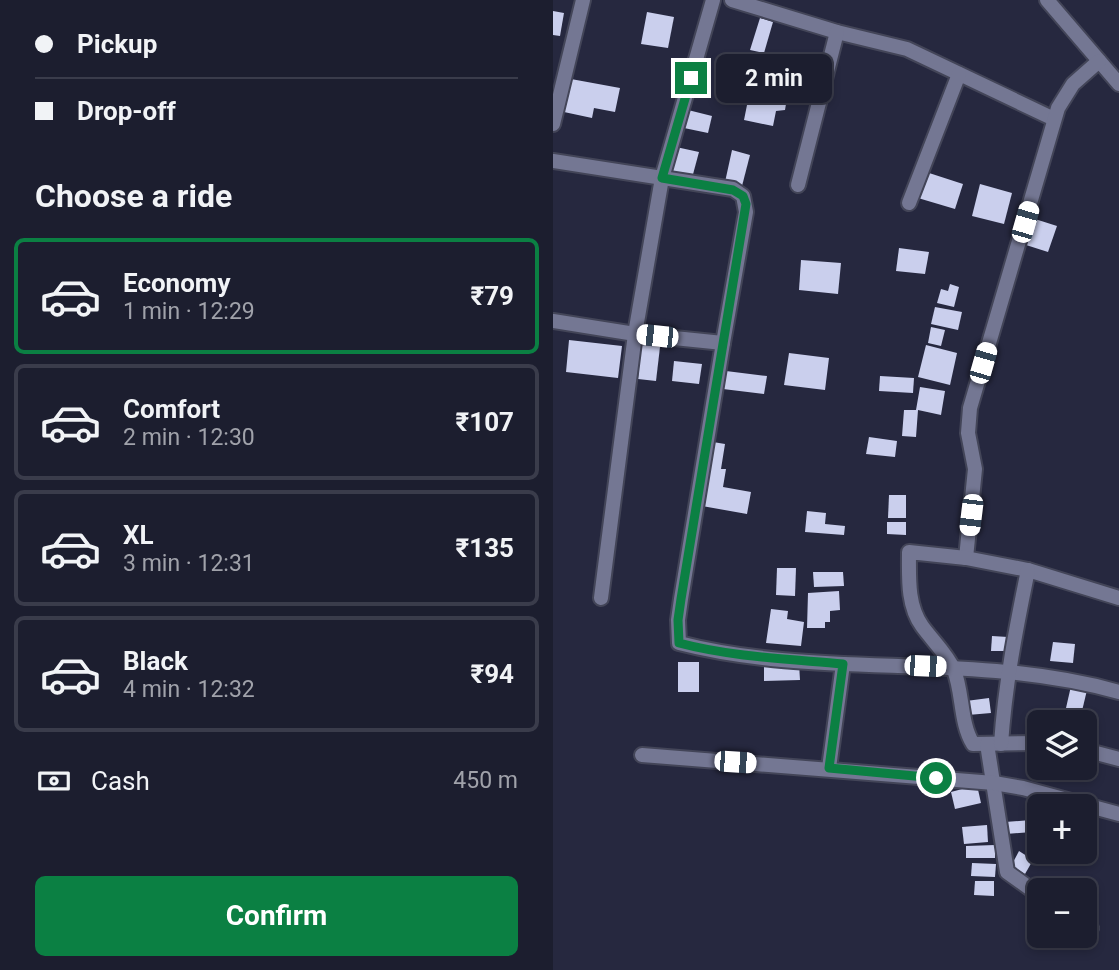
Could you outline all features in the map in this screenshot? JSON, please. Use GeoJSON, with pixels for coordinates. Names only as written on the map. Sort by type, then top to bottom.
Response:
{"type":"FeatureCollection","features":[{"type":"Feature","properties":{"kind":"street"},"geometry":{"type":"LineString","coordinates":[[553,124],[583,0]]}},
{"type":"Feature","properties":{"kind":"street"},"geometry":{"type":"LineString","coordinates":[[601,598],[635,334],[662,178],[713,0]]}},
{"type":"Feature","properties":{"kind":"street"},"geometry":{"type":"LineString","coordinates":[[732,0],[907,50],[1054,119]]}},
{"type":"Feature","properties":{"kind":"street"},"geometry":{"type":"LineString","coordinates":[[1047,0],[1119,84]]}},
{"type":"Feature","properties":{"kind":"street"},"geometry":{"type":"LineString","coordinates":[[798,185],[837,32]]}},
{"type":"Feature","properties":{"kind":"street"},"geometry":{"type":"LineString","coordinates":[[966,558],[975,469],[968,433],[970,408],[1054,119],[1064,94],[1099,61]]}},
{"type":"Feature","properties":{"kind":"street"},"geometry":{"type":"LineString","coordinates":[[909,203],[959,74]]}},
{"type":"Feature","properties":{"kind":"street"},"geometry":{"type":"LineString","coordinates":[[553,161],[733,190],[743,196],[746,204],[680,609],[679,643],[758,656],[843,664],[1009,671],[1119,692]]}},
{"type":"Feature","properties":{"kind":"street"},"geometry":{"type":"LineString","coordinates":[[553,321],[635,334],[723,343]]}},
{"type":"Feature","properties":{"kind":"street"},"geometry":{"type":"LineString","coordinates":[[1027,743],[973,744],[968,736],[953,667],[920,624],[912,607],[909,552],[966,558],[1028,570],[1119,598]]}},
{"type":"Feature","properties":{"kind":"street"},"geometry":{"type":"LineString","coordinates":[[1027,886],[1007,872],[994,783],[994,744],[1028,570]]}},
{"type":"Feature","properties":{"kind":"street"},"geometry":{"type":"LineString","coordinates":[[829,768],[843,664]]}},
{"type":"Feature","properties":{"kind":"street"},"geometry":{"type":"LineString","coordinates":[[1097,753],[1119,759]]}},
{"type":"Feature","properties":{"kind":"street"},"geometry":{"type":"LineString","coordinates":[[642,755],[994,783],[1023,788],[1119,814]]}},
{"type":"Feature","properties":{"kind":"building"},"geometry":{"type":"Polygon","coordinates":[[[553,11],[564,13],[560,36],[553,35],[553,11]]]}},
{"type":"Feature","properties":{"kind":"building"},"geometry":{"type":"Polygon","coordinates":[[[647,12],[674,17],[668,48],[641,44],[647,12]]]}},
{"type":"Feature","properties":{"kind":"building"},"geometry":{"type":"Polygon","coordinates":[[[760,18],[773,22],[764,53],[750,50],[760,18]]]}},
{"type":"Feature","properties":{"kind":"building"},"geometry":{"type":"Polygon","coordinates":[[[571,79],[620,88],[615,112],[594,108],[592,118],[564,112],[571,79]]]}},
{"type":"Feature","properties":{"kind":"building"},"geometry":{"type":"Polygon","coordinates":[[[751,85],[788,92],[785,110],[776,111],[773,126],[744,120],[751,85]]]}},
{"type":"Feature","properties":{"kind":"building"},"geometry":{"type":"Polygon","coordinates":[[[688,110],[712,116],[708,133],[684,128],[688,110]]]}},
{"type":"Feature","properties":{"kind":"building"},"geometry":{"type":"Polygon","coordinates":[[[676,147],[699,152],[692,178],[670,173],[676,147]]]}},
{"type":"Feature","properties":{"kind":"building"},"geometry":{"type":"Polygon","coordinates":[[[732,150],[750,155],[742,186],[725,182],[732,150]]]}},
{"type":"Feature","properties":{"kind":"building"},"geometry":{"type":"Polygon","coordinates":[[[926,172],[963,184],[955,209],[918,198],[926,172]]]}},
{"type":"Feature","properties":{"kind":"building"},"geometry":{"type":"Polygon","coordinates":[[[980,184],[1012,193],[1004,224],[972,216],[980,184]]]}},
{"type":"Feature","properties":{"kind":"building"},"geometry":{"type":"Polygon","coordinates":[[[1035,219],[1057,226],[1048,252],[1026,245],[1035,219]]]}},
{"type":"Feature","properties":{"kind":"building"},"geometry":{"type":"Polygon","coordinates":[[[899,248],[929,252],[925,274],[896,271],[899,248]]]}},
{"type":"Feature","properties":{"kind":"building"},"geometry":{"type":"Polygon","coordinates":[[[801,260],[841,263],[838,294],[799,290],[801,260]]]}},
{"type":"Feature","properties":{"kind":"building"},"geometry":{"type":"Polygon","coordinates":[[[950,284],[959,287],[954,307],[937,303],[941,289],[948,291],[950,284]]]}},
{"type":"Feature","properties":{"kind":"building"},"geometry":{"type":"Polygon","coordinates":[[[935,307],[962,312],[958,330],[931,324],[935,307]]]}},
{"type":"Feature","properties":{"kind":"building"},"geometry":{"type":"Polygon","coordinates":[[[931,327],[945,330],[941,346],[928,343],[931,327]]]}},
{"type":"Feature","properties":{"kind":"building"},"geometry":{"type":"Polygon","coordinates":[[[569,340],[622,346],[618,378],[566,372],[569,340]]]}},
{"type":"Feature","properties":{"kind":"building"},"geometry":{"type":"Polygon","coordinates":[[[641,345],[660,347],[656,381],[638,379],[641,345]]]}},
{"type":"Feature","properties":{"kind":"building"},"geometry":{"type":"Polygon","coordinates":[[[926,345],[957,353],[950,385],[918,377],[926,345]]]}},
{"type":"Feature","properties":{"kind":"building"},"geometry":{"type":"Polygon","coordinates":[[[789,353],[829,358],[825,390],[784,385],[789,353]]]}},
{"type":"Feature","properties":{"kind":"building"},"geometry":{"type":"Polygon","coordinates":[[[674,361],[702,364],[699,384],[672,381],[674,361]]]}},
{"type":"Feature","properties":{"kind":"building"},"geometry":{"type":"Polygon","coordinates":[[[726,371],[767,376],[764,394],[723,389],[726,371]]]}},
{"type":"Feature","properties":{"kind":"building"},"geometry":{"type":"Polygon","coordinates":[[[880,376],[914,378],[913,393],[879,391],[880,376]]]}},
{"type":"Feature","properties":{"kind":"building"},"geometry":{"type":"Polygon","coordinates":[[[920,387],[945,391],[941,415],[918,410],[916,437],[902,436],[904,410],[916,410],[920,387]]]}},
{"type":"Feature","properties":{"kind":"building"},"geometry":{"type":"Polygon","coordinates":[[[869,437],[897,441],[895,457],[866,454],[869,437]]]}},
{"type":"Feature","properties":{"kind":"building"},"geometry":{"type":"Polygon","coordinates":[[[713,442],[725,444],[721,469],[726,469],[723,487],[751,492],[747,514],[702,506],[713,442]]]}},
{"type":"Feature","properties":{"kind":"building"},"geometry":{"type":"Polygon","coordinates":[[[889,495],[906,495],[906,518],[888,518],[889,495]]]}},
{"type":"Feature","properties":{"kind":"building"},"geometry":{"type":"Polygon","coordinates":[[[807,511],[826,513],[825,524],[845,526],[844,535],[805,532],[807,511]]]}},
{"type":"Feature","properties":{"kind":"building"},"geometry":{"type":"Polygon","coordinates":[[[887,522],[906,522],[906,535],[887,534],[887,522]]]}},
{"type":"Feature","properties":{"kind":"building"},"geometry":{"type":"Polygon","coordinates":[[[777,568],[796,568],[795,596],[776,595],[777,568]]]}},
{"type":"Feature","properties":{"kind":"building"},"geometry":{"type":"Polygon","coordinates":[[[813,572],[843,572],[844,586],[814,587],[813,572]]]}},
{"type":"Feature","properties":{"kind":"building"},"geometry":{"type":"Polygon","coordinates":[[[839,591],[840,610],[830,611],[830,622],[825,622],[825,628],[807,628],[808,593],[839,591]]]}},
{"type":"Feature","properties":{"kind":"building"},"geometry":{"type":"Polygon","coordinates":[[[771,609],[788,611],[787,619],[804,622],[801,646],[766,643],[771,609]]]}},
{"type":"Feature","properties":{"kind":"building"},"geometry":{"type":"Polygon","coordinates":[[[992,636],[1008,637],[1007,651],[991,651],[992,636]]]}},
{"type":"Feature","properties":{"kind":"building"},"geometry":{"type":"Polygon","coordinates":[[[1053,642],[1075,644],[1073,663],[1050,661],[1053,642]]]}},
{"type":"Feature","properties":{"kind":"building"},"geometry":{"type":"Polygon","coordinates":[[[678,662],[699,662],[699,692],[678,692],[678,662]]]}},
{"type":"Feature","properties":{"kind":"building"},"geometry":{"type":"Polygon","coordinates":[[[764,663],[799,663],[800,680],[764,681],[764,663]]]}},
{"type":"Feature","properties":{"kind":"building"},"geometry":{"type":"Polygon","coordinates":[[[1071,686],[1087,690],[1082,710],[1066,708],[1071,686]]]}},
{"type":"Feature","properties":{"kind":"building"},"geometry":{"type":"Polygon","coordinates":[[[989,698],[991,713],[968,715],[966,701],[989,698]]]}},
{"type":"Feature","properties":{"kind":"building"},"geometry":{"type":"Polygon","coordinates":[[[977,785],[981,803],[955,809],[951,792],[977,785]]]}},
{"type":"Feature","properties":{"kind":"building"},"geometry":{"type":"Polygon","coordinates":[[[1027,820],[1027,832],[1006,834],[1005,822],[1027,820]]]}},
{"type":"Feature","properties":{"kind":"building"},"geometry":{"type":"Polygon","coordinates":[[[987,825],[988,842],[964,844],[962,827],[987,825]]]}},
{"type":"Feature","properties":{"kind":"building"},"geometry":{"type":"Polygon","coordinates":[[[995,845],[995,858],[966,858],[966,846],[995,845]]]}},
{"type":"Feature","properties":{"kind":"building"},"geometry":{"type":"Polygon","coordinates":[[[1019,851],[1027,856],[1027,864],[1031,864],[1025,874],[1011,866],[1019,851]]]}},
{"type":"Feature","properties":{"kind":"building"},"geometry":{"type":"Polygon","coordinates":[[[972,863],[996,864],[995,877],[971,876],[972,863]]]}},
{"type":"Feature","properties":{"kind":"building"},"geometry":{"type":"Polygon","coordinates":[[[975,881],[994,881],[994,896],[974,895],[975,881]]]}},
{"type":"Feature","properties":{"kind":"route"},"geometry":{"type":"LineString","coordinates":[[691,78],[662,178],[738,192],[743,196],[746,212],[681,599],[679,643],[758,656],[843,664],[829,768],[936,778]]}}]}
